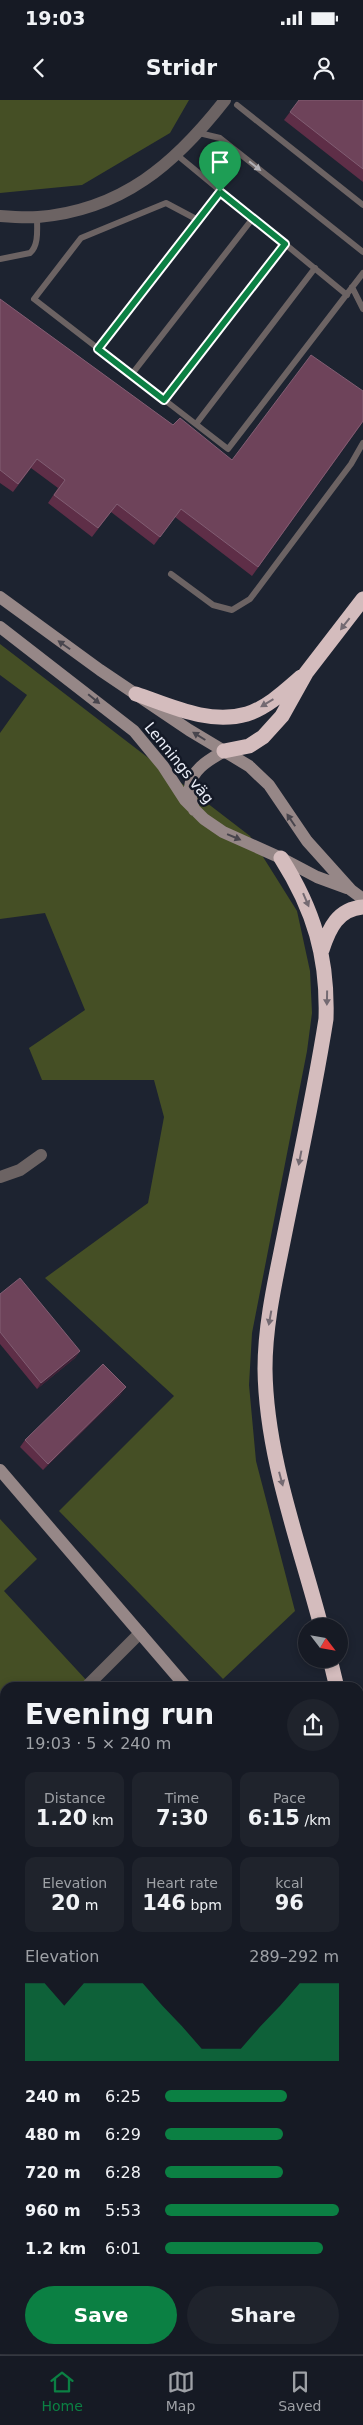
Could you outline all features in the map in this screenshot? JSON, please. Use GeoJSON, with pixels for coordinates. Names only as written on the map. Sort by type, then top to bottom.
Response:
{"type":"FeatureCollection","features":[{"type":"Feature","properties":{"kind":"highway"},"geometry":{"type":"LineString","coordinates":[[224,752],[249,746],[263,737],[282,716],[306,673],[363,599]]}},
{"type":"Feature","properties":{"kind":"highway"},"geometry":{"type":"LineString","coordinates":[[136,694],[186,712],[220,719],[249,714],[279,696],[306,673]]}},
{"type":"Feature","properties":{"kind":"highway"},"geometry":{"type":"LineString","coordinates":[[281,858],[302,890],[322,950],[327,990],[326,1019],[281,1250],[268,1329],[265,1368],[268,1408],[275,1455],[319,1618]]}},
{"type":"Feature","properties":{"kind":"highway"},"geometry":{"type":"LineString","coordinates":[[322,950],[332,924],[342,914],[353,908],[363,907]]}},
{"type":"Feature","properties":{"kind":"highway"},"geometry":{"type":"LineString","coordinates":[[332,1668],[336,1682]]}},
{"type":"Feature","properties":{"kind":"main road","name":"Lennings väg"},"geometry":{"type":"LineString","coordinates":[[0,597],[136,694],[224,752],[249,766],[269,785],[307,842],[351,890]]}},
{"type":"Feature","properties":{"kind":"main road","name":"Lennings väg"},"geometry":{"type":"LineString","coordinates":[[0,627],[134,731],[163,766],[172,783],[194,810],[223,832],[351,890]]}},
{"type":"Feature","properties":{"kind":"main road"},"geometry":{"type":"LineString","coordinates":[[194,810],[190,786],[195,773],[208,760],[224,752]]}},
{"type":"Feature","properties":{"kind":"main road"},"geometry":{"type":"LineString","coordinates":[[351,890],[363,899]]}},
{"type":"Feature","properties":{"kind":"main road"},"geometry":{"type":"LineString","coordinates":[[0,1470],[182,1682]]}},
{"type":"Feature","properties":{"kind":"street"},"geometry":{"type":"LineString","coordinates":[[0,216],[37,218],[68,213],[119,197],[147,180],[199,134],[225,100]]}},
{"type":"Feature","properties":{"kind":"street"},"geometry":{"type":"LineString","coordinates":[[0,1177],[20,1170],[41,1155]]}},
{"type":"Feature","properties":{"kind":"street"},"geometry":{"type":"LineString","coordinates":[[91,1682],[140,1633]]}},
{"type":"Feature","properties":{"kind":"lane"},"geometry":{"type":"LineString","coordinates":[[237,105],[363,205]]}},
{"type":"Feature","properties":{"kind":"lane"},"geometry":{"type":"LineString","coordinates":[[199,134],[220,138],[363,252]]}},
{"type":"Feature","properties":{"kind":"lane"},"geometry":{"type":"LineString","coordinates":[[176,155],[346,295]]}},
{"type":"Feature","properties":{"kind":"lane"},"geometry":{"type":"LineString","coordinates":[[98,349],[220,192]]}},
{"type":"Feature","properties":{"kind":"lane"},"geometry":{"type":"LineString","coordinates":[[198,220],[166,203],[81,238],[34,299],[228,449],[363,274]]}},
{"type":"Feature","properties":{"kind":"lane"},"geometry":{"type":"LineString","coordinates":[[0,259],[30,253],[33,250],[36,244],[37,218]]}},
{"type":"Feature","properties":{"kind":"lane"},"geometry":{"type":"LineString","coordinates":[[132,374],[253,218]]}},
{"type":"Feature","properties":{"kind":"lane"},"geometry":{"type":"LineString","coordinates":[[164,400],[285,244]]}},
{"type":"Feature","properties":{"kind":"lane"},"geometry":{"type":"LineString","coordinates":[[196,424],[315,268]]}},
{"type":"Feature","properties":{"kind":"lane"},"geometry":{"type":"LineString","coordinates":[[352,287],[363,309]]}},
{"type":"Feature","properties":{"kind":"lane"},"geometry":{"type":"LineString","coordinates":[[170,574],[213,605],[232,610],[250,599],[350,464],[363,443]]}},
{"type":"Feature","properties":{"kind":"green space"},"geometry":{"type":"Polygon","coordinates":[[[0,100],[189,100],[170,133],[82,185],[0,193],[0,100]]]}},
{"type":"Feature","properties":{"kind":"green space"},"geometry":{"type":"Polygon","coordinates":[[[0,644],[250,836],[297,911],[310,971],[312,1013],[307,1051],[252,1333],[249,1385],[256,1461],[295,1611],[223,1679],[59,1511],[174,1396],[45,1278],[148,1203],[164,1117],[154,1080],[42,1080],[29,1048],[85,1010],[45,913],[0,919],[0,733],[27,695],[0,675],[0,644]]]}},
{"type":"Feature","properties":{"kind":"green space"},"geometry":{"type":"Polygon","coordinates":[[[0,1519],[37,1559],[4,1591],[88,1682],[0,1682],[0,1519]]]}},
{"type":"Feature","properties":{"kind":"green space"},"geometry":{"type":"Polygon","coordinates":[[[0,2354],[261,2354],[261,2355],[0,2354]]]}},
{"type":"Feature","properties":{"kind":"building"},"geometry":{"type":"Polygon","coordinates":[[[299,100],[363,100],[363,169],[290,112],[299,100]]]}},
{"type":"Feature","properties":{"kind":"building"},"geometry":{"type":"Polygon","coordinates":[[[0,299],[173,425],[180,418],[232,460],[311,355],[363,391],[363,421],[258,567],[181,509],[160,537],[117,504],[98,528],[54,495],[65,480],[37,459],[18,484],[0,470],[0,299]]]}},
{"type":"Feature","properties":{"kind":"building"},"geometry":{"type":"Polygon","coordinates":[[[20,1278],[80,1351],[41,1383],[0,1332],[0,1294],[20,1278]]]}},
{"type":"Feature","properties":{"kind":"building"},"geometry":{"type":"Polygon","coordinates":[[[103,1364],[126,1387],[48,1464],[25,1440],[103,1364]]]}},
{"type":"Feature","properties":{"kind":"route"},"geometry":{"type":"LineString","coordinates":[[220,192],[285,244],[164,400],[98,349],[220,192]]}}]}
